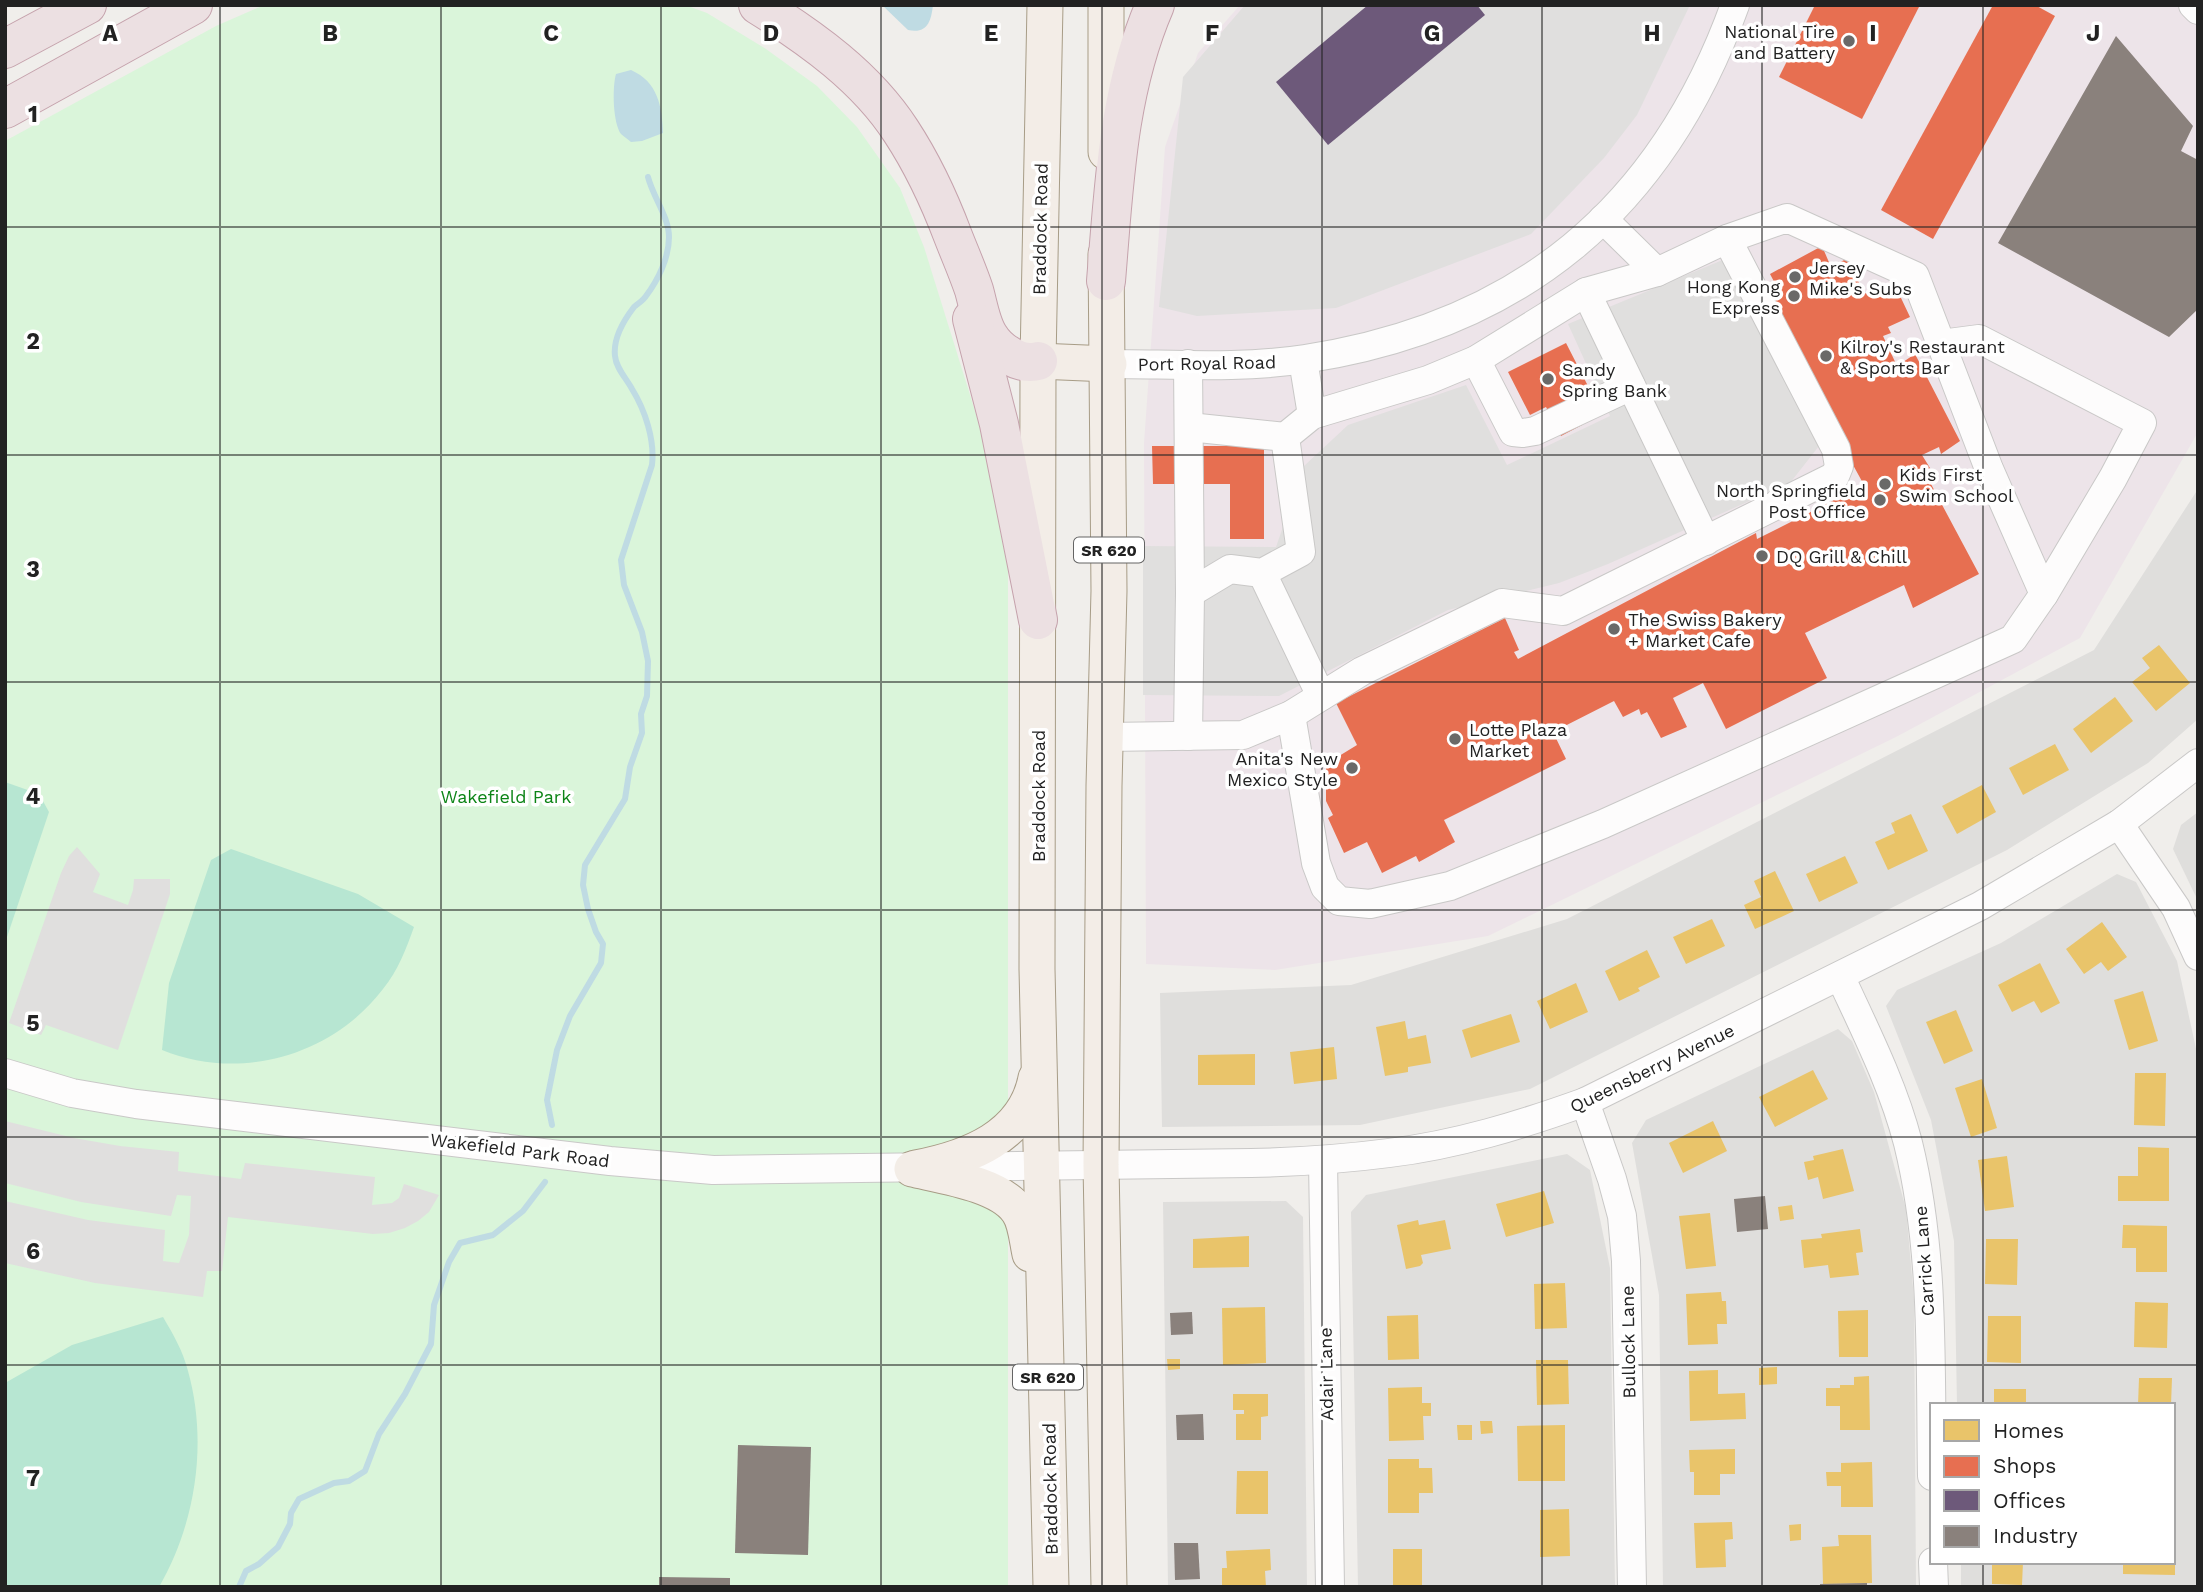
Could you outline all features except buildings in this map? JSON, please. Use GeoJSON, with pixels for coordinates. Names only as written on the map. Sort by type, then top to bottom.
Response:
{"type":"FeatureCollection","features":[{"type":"Feature","properties":{"kind":"highway"},"geometry":{"type":"LineString","coordinates":[[5,50],[87,5]]}},
{"type":"Feature","properties":{"kind":"highway"},"geometry":{"type":"LineString","coordinates":[[758,5],[801,32],[858,79],[900,129],[933,188],[953,235],[987,334],[1000,350],[1016,359],[1038,361]]}},
{"type":"Feature","properties":{"kind":"highway"},"geometry":{"type":"LineString","coordinates":[[1106,281],[1115,171],[1124,107],[1136,54],[1155,5]]}},
{"type":"Feature","properties":{"kind":"highway"},"geometry":{"type":"LineString","coordinates":[[5,109],[185,10]]}},
{"type":"Feature","properties":{"kind":"highway"},"geometry":{"type":"LineString","coordinates":[[953,235],[982,366],[999,424],[1038,620]]}},
{"type":"Feature","properties":{"kind":"main road","name":"Braddock Road"},"geometry":{"type":"LineString","coordinates":[[1045,5],[1038,361],[1039,1065],[1051,1587]]}},
{"type":"Feature","properties":{"kind":"main road","name":"SR 620"},"geometry":{"type":"LineString","coordinates":[[1106,5],[1109,591],[1101,1165],[1109,1587]]}},
{"type":"Feature","properties":{"kind":"main road"},"geometry":{"type":"LineString","coordinates":[[1038,361],[1108,364]]}},
{"type":"Feature","properties":{"kind":"main road"},"geometry":{"type":"LineString","coordinates":[[912,1169],[949,1162],[968,1155],[1000,1136],[1027,1108],[1039,1065]]}},
{"type":"Feature","properties":{"kind":"main road"},"geometry":{"type":"LineString","coordinates":[[912,1169],[976,1185],[1008,1200],[1020,1212],[1046,1314]]}},
{"type":"Feature","properties":{"kind":"street","name":"Port Royal Road"},"geometry":{"type":"LineString","coordinates":[[1108,364],[1250,365],[1303,360],[1408,335],[1457,317],[1504,294],[1545,270],[1584,238],[1653,162],[1681,122],[1706,76],[1735,5]]}},
{"type":"Feature","properties":{"kind":"street"},"geometry":{"type":"LineString","coordinates":[[2193,5],[2198,10]]}},
{"type":"Feature","properties":{"kind":"street"},"geometry":{"type":"LineString","coordinates":[[1189,427],[1285,437],[1312,415],[1428,380],[1476,360],[1586,292],[1657,272],[1727,239],[1787,218],[1915,276],[1989,469],[2044,594]]}},
{"type":"Feature","properties":{"kind":"street"},"geometry":{"type":"LineString","coordinates":[[1603,219],[1657,272]]}},
{"type":"Feature","properties":{"kind":"street"},"geometry":{"type":"LineString","coordinates":[[1106,737],[1243,735],[1291,715],[1362,671],[1502,603],[1563,611],[1835,477],[1839,466],[1836,449],[1727,239]]}},
{"type":"Feature","properties":{"kind":"street"},"geometry":{"type":"LineString","coordinates":[[1586,292],[1706,541]]}},
{"type":"Feature","properties":{"kind":"street"},"geometry":{"type":"LineString","coordinates":[[1291,715],[1316,863],[1325,887],[1339,901],[1370,904],[1450,886],[1603,824],[2013,639],[2044,594],[2113,478],[2142,423],[1979,339],[1941,344]]}},
{"type":"Feature","properties":{"kind":"street"},"geometry":{"type":"LineString","coordinates":[[1303,360],[1312,415]]}},
{"type":"Feature","properties":{"kind":"street"},"geometry":{"type":"LineString","coordinates":[[1476,360],[1513,432],[1535,431],[1631,386]]}},
{"type":"Feature","properties":{"kind":"street"},"geometry":{"type":"LineString","coordinates":[[1188,364],[1191,593],[1188,736]]}},
{"type":"Feature","properties":{"kind":"street"},"geometry":{"type":"LineString","coordinates":[[1191,593],[1230,569],[1262,573],[1300,552],[1285,437]]}},
{"type":"Feature","properties":{"kind":"street"},"geometry":{"type":"LineString","coordinates":[[1262,573],[1321,696]]}},
{"type":"Feature","properties":{"kind":"street","name":"Queensberry Avenue"},"geometry":{"type":"LineString","coordinates":[[1041,1167],[1322,1161],[1392,1153],[1461,1140],[1529,1122],[1585,1102],[1980,905],[2119,824],[2198,763]]}},
{"type":"Feature","properties":{"kind":"street"},"geometry":{"type":"LineString","coordinates":[[2119,824],[2176,908],[2198,956]]}},
{"type":"Feature","properties":{"kind":"street","name":"Carrick Lane"},"geometry":{"type":"LineString","coordinates":[[1840,976],[1884,1073],[1907,1141],[1921,1203],[1929,1294],[1931,1403]]}},
{"type":"Feature","properties":{"kind":"street","name":"Wakefield Park Road"},"geometry":{"type":"LineString","coordinates":[[5,1073],[98,1099],[670,1167],[713,1170],[1041,1167]]}},
{"type":"Feature","properties":{"kind":"street","name":"Bullock Lane"},"geometry":{"type":"LineString","coordinates":[[1585,1102],[1622,1216],[1632,1587]]}},
{"type":"Feature","properties":{"kind":"street","name":"Adair Lane"},"geometry":{"type":"LineString","coordinates":[[1322,1161],[1330,1587]]}},
{"type":"Feature","properties":{"kind":"street"},"geometry":{"type":"LineString","coordinates":[[1933,1564],[1934,1587]]}},
{"type":"Feature","properties":{"kind":"shaded area"},"geometry":{"type":"Polygon","coordinates":[[[1240,5],[2198,5],[2198,432],[2080,638],[1896,737],[1488,936],[1275,970],[1146,964],[1144,443],[1165,147],[1198,53],[1240,5]]]}},
{"type":"Feature","properties":{"kind":"shaded area"},"geometry":{"type":"Polygon","coordinates":[[[1245,5],[1690,5],[1637,115],[1604,158],[1531,234],[1336,308],[1197,316],[1159,307],[1183,77],[1245,5]]]}},
{"type":"Feature","properties":{"kind":"shaded area"},"geometry":{"type":"Polygon","coordinates":[[[1725,259],[1819,446],[1790,483],[1559,583],[1448,610],[1279,696],[1143,695],[1143,546],[1276,547],[1304,466],[1348,425],[1466,385],[1507,465],[1610,416],[1568,324],[1725,259]]]}},
{"type":"Feature","properties":{"kind":"shaded area"},"geometry":{"type":"Polygon","coordinates":[[[2198,489],[2198,719],[2148,763],[2007,850],[1530,1089],[1360,1125],[1162,1127],[1160,993],[1351,985],[1567,919],[2094,650],[2198,489]]]}},
{"type":"Feature","properties":{"kind":"shaded area"},"geometry":{"type":"Polygon","coordinates":[[[2198,812],[2198,901],[2173,849],[2181,825],[2198,812]]]}},
{"type":"Feature","properties":{"kind":"shaded area"},"geometry":{"type":"Polygon","coordinates":[[[77,847],[100,874],[93,892],[128,905],[134,879],[170,879],[170,894],[118,1050],[46,1025],[41,1035],[9,1023],[61,873],[77,847]]]}},
{"type":"Feature","properties":{"kind":"shaded area"},"geometry":{"type":"Polygon","coordinates":[[[2117,874],[2136,882],[2177,961],[2198,1058],[2198,1587],[1961,1587],[1961,1564],[2175,1564],[2175,1403],[1957,1403],[1954,1241],[1931,1120],[1886,1006],[1897,990],[2001,943],[2117,874]]]}},
{"type":"Feature","properties":{"kind":"shaded area"},"geometry":{"type":"Polygon","coordinates":[[[1838,1029],[1852,1041],[1874,1092],[1906,1209],[1914,1299],[1916,1587],[1663,1587],[1659,1295],[1632,1143],[1646,1120],[1838,1029]]]}},
{"type":"Feature","properties":{"kind":"shaded area"},"geometry":{"type":"Polygon","coordinates":[[[5,1121],[74,1138],[179,1152],[178,1171],[241,1179],[245,1163],[375,1177],[372,1205],[392,1203],[399,1198],[404,1184],[439,1195],[429,1212],[418,1221],[389,1233],[373,1234],[228,1217],[222,1271],[207,1271],[203,1297],[95,1283],[5,1263],[5,1201],[88,1220],[165,1230],[163,1261],[179,1263],[189,1235],[191,1196],[177,1195],[171,1216],[81,1202],[5,1183],[5,1121]]]}},
{"type":"Feature","properties":{"kind":"shaded area"},"geometry":{"type":"Polygon","coordinates":[[[1567,1154],[1590,1170],[1610,1268],[1615,1587],[1358,1587],[1351,1212],[1366,1195],[1567,1154]]]}},
{"type":"Feature","properties":{"kind":"shaded area"},"geometry":{"type":"Polygon","coordinates":[[[1286,1201],[1303,1217],[1307,1587],[1168,1587],[1163,1202],[1286,1201]]]}},
{"type":"Feature","properties":{"kind":"green space","name":"Wakefield Park"},"geometry":{"type":"Polygon","coordinates":[[[264,5],[685,5],[707,13],[766,49],[817,86],[857,127],[900,188],[924,247],[1008,517],[1008,1587],[5,1587],[5,141],[216,26],[264,5]]]}},
{"type":"Feature","properties":{"kind":"green space"},"geometry":{"type":"Polygon","coordinates":[[[5,782],[39,794],[49,812],[5,943],[5,782]]]}},
{"type":"Feature","properties":{"kind":"green space"},"geometry":{"type":"Polygon","coordinates":[[[231,849],[358,894],[414,927],[393,975],[362,1012],[338,1031],[283,1057],[222,1063],[192,1059],[162,1050],[169,983],[211,860],[231,849]]]}},
{"type":"Feature","properties":{"kind":"green space"},"geometry":{"type":"Polygon","coordinates":[[[163,1317],[181,1350],[188,1371],[194,1398],[197,1454],[190,1509],[172,1562],[159,1587],[5,1587],[5,1383],[72,1345],[163,1317]]]}},
{"type":"Feature","properties":{"kind":"water"},"geometry":{"type":"Polygon","coordinates":[[[882,5],[933,5],[927,25],[914,31],[908,30],[882,5]]]}},
{"type":"Feature","properties":{"kind":"water"},"geometry":{"type":"Polygon","coordinates":[[[631,70],[653,88],[660,104],[663,133],[631,142],[618,129],[614,96],[616,74],[631,70]]]}},
{"type":"Feature","properties":{"kind":"waterway"},"geometry":{"type":"LineString","coordinates":[[552,1125],[547,1100],[557,1050],[570,1016],[601,963],[603,944],[588,909],[583,885],[585,865],[625,799],[630,767],[642,733],[641,714],[647,696],[648,661],[642,632],[624,585],[621,560],[653,455],[645,416],[637,397],[617,365],[615,350],[617,336],[623,324],[655,283],[667,253],[668,230],[648,177]]}},
{"type":"Feature","properties":{"kind":"waterway"},"geometry":{"type":"LineString","coordinates":[[239,1587],[246,1571],[259,1564],[278,1547],[299,1499],[334,1483],[349,1481],[365,1471],[379,1434],[405,1394],[431,1344],[434,1305],[449,1262],[460,1243],[493,1235],[523,1211],[545,1182]]}},
{"type":"Feature","properties":{"kind":"place","name":"National Tire and Battery"},"geometry":{"type":"Point","coordinates":[1849,41]}},
{"type":"Feature","properties":{"kind":"place","name":"Jersey Mike's Subs"},"geometry":{"type":"Point","coordinates":[1795,277]}},
{"type":"Feature","properties":{"kind":"place","name":"Hong Kong Express"},"geometry":{"type":"Point","coordinates":[1794,296]}},
{"type":"Feature","properties":{"kind":"place","name":"Kilroy's Restaurant & Sports Bar"},"geometry":{"type":"Point","coordinates":[1826,356]}},
{"type":"Feature","properties":{"kind":"place","name":"Sandy Spring Bank"},"geometry":{"type":"Point","coordinates":[1548,379]}},
{"type":"Feature","properties":{"kind":"place","name":"Kids First Swim School"},"geometry":{"type":"Point","coordinates":[1885,484]}},
{"type":"Feature","properties":{"kind":"place","name":"North Springfield Post Office"},"geometry":{"type":"Point","coordinates":[1880,500]}},
{"type":"Feature","properties":{"kind":"place","name":"DQ Grill & Chill"},"geometry":{"type":"Point","coordinates":[1762,556]}},
{"type":"Feature","properties":{"kind":"place","name":"The Swiss Bakery + Market Cafe"},"geometry":{"type":"Point","coordinates":[1614,629]}},
{"type":"Feature","properties":{"kind":"place","name":"Lotte Plaza Market"},"geometry":{"type":"Point","coordinates":[1455,739]}},
{"type":"Feature","properties":{"kind":"place","name":"Anita's New Mexico Style"},"geometry":{"type":"Point","coordinates":[1352,768]}}]}
